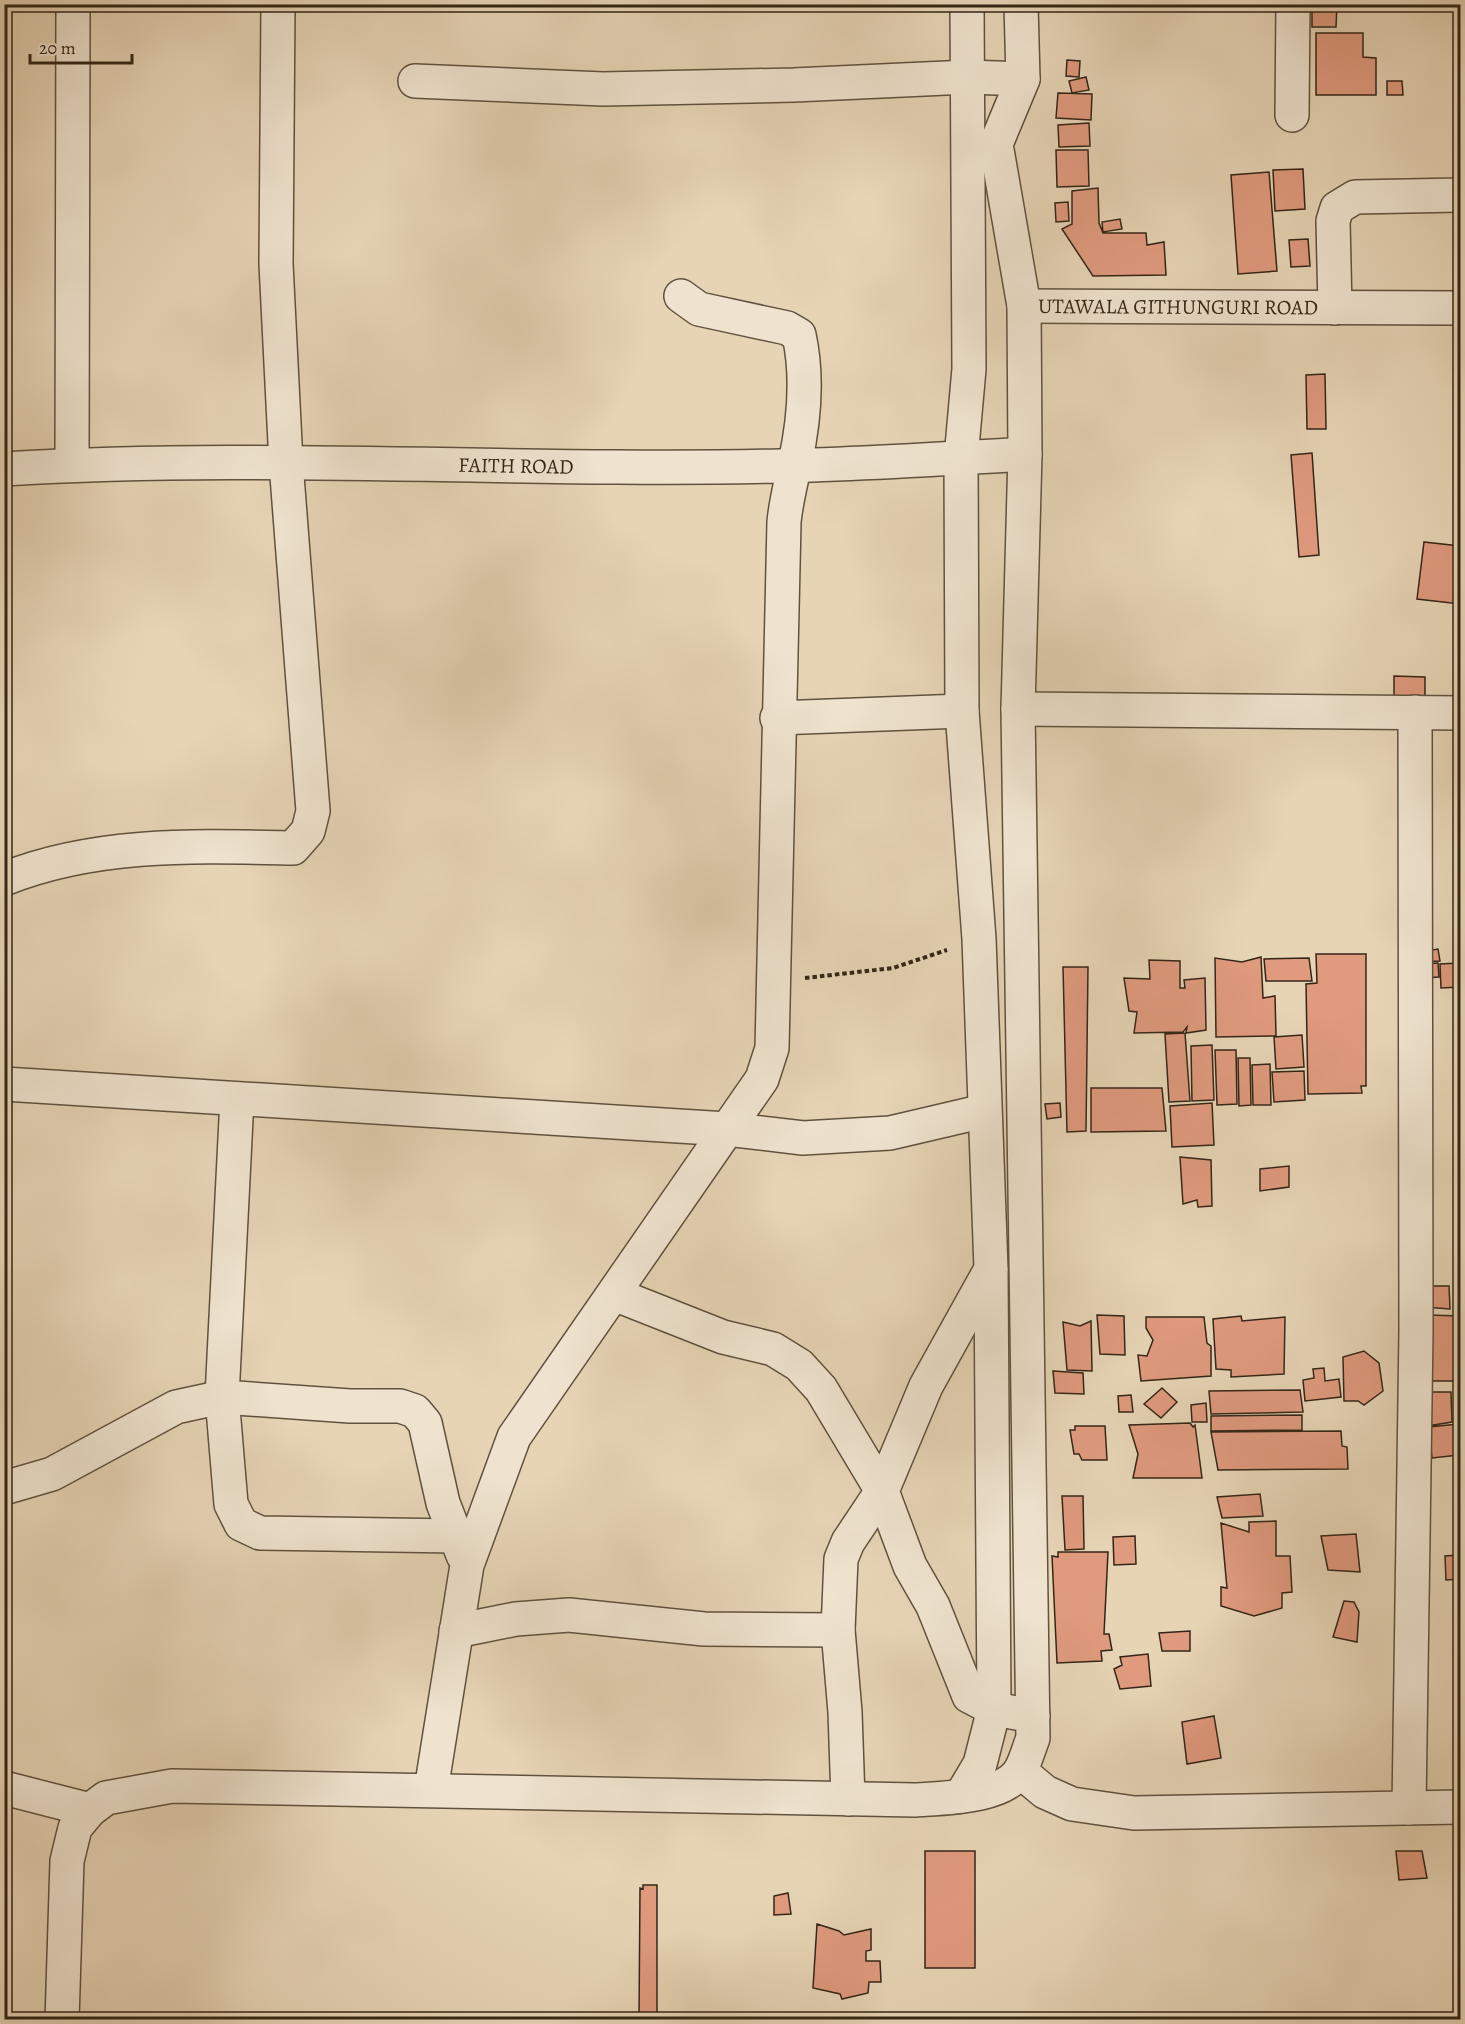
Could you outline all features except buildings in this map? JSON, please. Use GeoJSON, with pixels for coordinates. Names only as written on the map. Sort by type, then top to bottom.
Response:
{"type":"FeatureCollection","features":[{"type":"Feature","properties":{"kind":"street"},"geometry":{"type":"LineString","coordinates":[[72,465],[73,4]]}},
{"type":"Feature","properties":{"kind":"street"},"geometry":{"type":"LineString","coordinates":[[4,879],[68,859],[179,846],[293,848],[308,831],[313,811],[286,464],[276,264],[278,4]]}},
{"type":"Feature","properties":{"kind":"street"},"geometry":{"type":"LineString","coordinates":[[961,1797],[980,1764],[994,1709],[991,1269],[979,939],[962,711],[961,458],[969,369],[967,4]]}},
{"type":"Feature","properties":{"kind":"street","name":"UTAWALA GITHUNGURI ROAD"},"geometry":{"type":"LineString","coordinates":[[1021,4],[1023,79],[996,144],[1024,306],[1461,308]]}},
{"type":"Feature","properties":{"kind":"street"},"geometry":{"type":"LineString","coordinates":[[1292,116],[1293,4]]}},
{"type":"Feature","properties":{"kind":"street"},"geometry":{"type":"LineString","coordinates":[[415,81],[603,89],[794,85],[968,77],[1023,79]]}},
{"type":"Feature","properties":{"kind":"street"},"geometry":{"type":"LineString","coordinates":[[1335,308],[1333,221],[1337,208],[1355,197],[1461,195]]}},
{"type":"Feature","properties":{"kind":"street"},"geometry":{"type":"LineString","coordinates":[[431,1790],[456,1631],[462,1550],[514,1437],[762,1079],[772,1048],[777,718],[784,522],[786,499],[802,426],[804,356],[799,335],[787,328],[699,309],[681,296]]}},
{"type":"Feature","properties":{"kind":"street"},"geometry":{"type":"LineString","coordinates":[[62,2019],[67,1861],[75,1828],[90,1810],[106,1798],[172,1786],[915,1800],[975,1796],[1007,1782],[1020,1771],[1033,1738],[1018,709],[1025,454],[1024,306]]}},
{"type":"Feature","properties":{"kind":"street","name":"FAITH ROAD"},"geometry":{"type":"LineString","coordinates":[[4,469],[72,465],[286,464],[795,466],[1025,454]]}},
{"type":"Feature","properties":{"kind":"street"},"geometry":{"type":"LineString","coordinates":[[1018,709],[1461,714]]}},
{"type":"Feature","properties":{"kind":"street"},"geometry":{"type":"LineString","coordinates":[[777,718],[962,711]]}},
{"type":"Feature","properties":{"kind":"street"},"geometry":{"type":"LineString","coordinates":[[1409,1808],[1416,1331],[1415,712]]}},
{"type":"Feature","properties":{"kind":"street"},"geometry":{"type":"LineString","coordinates":[[4,1084],[727,1129],[803,1138],[890,1133],[984,1111]]}},
{"type":"Feature","properties":{"kind":"street"},"geometry":{"type":"LineString","coordinates":[[237,1099],[222,1397],[231,1504],[241,1524],[260,1533],[462,1550]]}},
{"type":"Feature","properties":{"kind":"street"},"geometry":{"type":"LineString","coordinates":[[848,1799],[845,1712],[838,1630],[841,1559],[848,1542],[882,1491],[926,1386],[991,1269]]}},
{"type":"Feature","properties":{"kind":"street"},"geometry":{"type":"LineString","coordinates":[[614,1294],[723,1337],[773,1349],[799,1365],[821,1389],[882,1491],[910,1566],[933,1606],[969,1696],[994,1709],[1033,1716]]}},
{"type":"Feature","properties":{"kind":"street"},"geometry":{"type":"LineString","coordinates":[[4,1488],[52,1474],[176,1407],[222,1397],[350,1406],[400,1406],[415,1411],[425,1423],[443,1503],[462,1550]]}},
{"type":"Feature","properties":{"kind":"street"},"geometry":{"type":"LineString","coordinates":[[456,1631],[516,1619],[569,1615],[704,1629],[838,1630]]}},
{"type":"Feature","properties":{"kind":"street"},"geometry":{"type":"LineString","coordinates":[[1020,1771],[1045,1792],[1072,1804],[1134,1812],[1461,1807]]}},
{"type":"Feature","properties":{"kind":"street"},"geometry":{"type":"LineString","coordinates":[[4,1788],[90,1810]]}},
{"type":"Feature","properties":{"kind":"path"},"geometry":{"type":"LineString","coordinates":[[772,981],[893,968],[979,939]]}}]}
